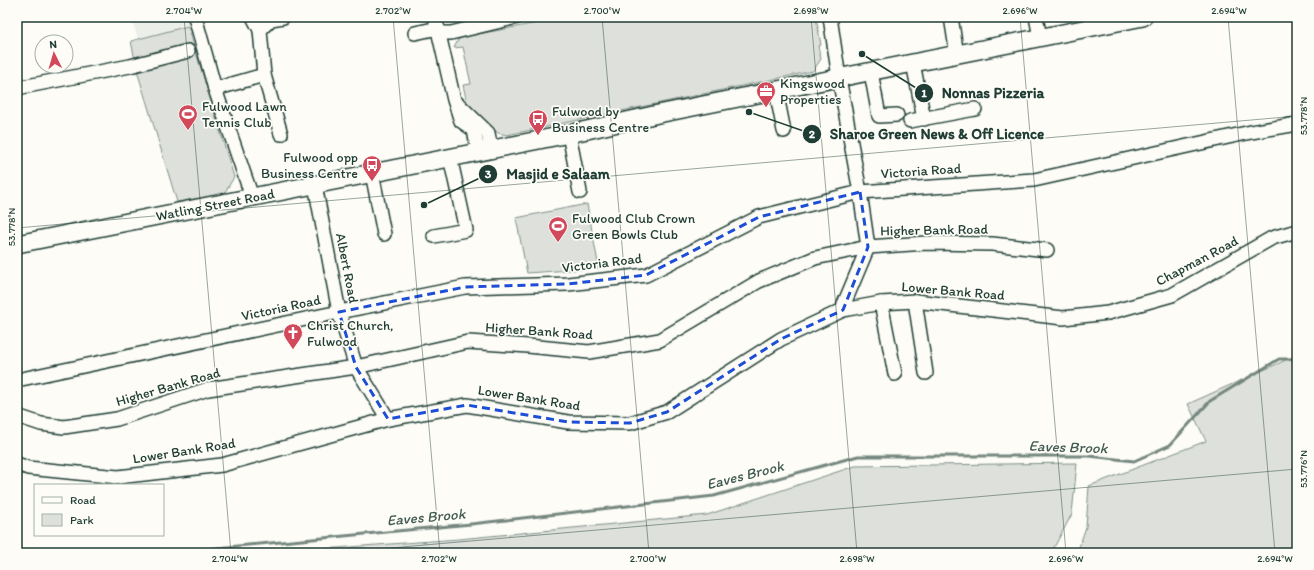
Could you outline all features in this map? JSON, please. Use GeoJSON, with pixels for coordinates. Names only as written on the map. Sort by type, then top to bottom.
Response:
{"type":"FeatureCollection","features":[{"type":"Feature","properties":{"kind":"main road","name":"Watling Street Road"},"geometry":{"type":"LineString","coordinates":[[17,244],[1143,17]]}},
{"type":"Feature","properties":{"kind":"street"},"geometry":{"type":"LineString","coordinates":[[195,17],[215,89],[252,197]]}},
{"type":"Feature","properties":{"kind":"street"},"geometry":{"type":"LineString","coordinates":[[253,17],[260,30],[264,75],[281,134]]}},
{"type":"Feature","properties":{"kind":"street"},"geometry":{"type":"LineString","coordinates":[[260,30],[272,19],[284,17]]}},
{"type":"Feature","properties":{"kind":"street"},"geometry":{"type":"LineString","coordinates":[[415,33],[437,26],[451,33],[517,17]]}},
{"type":"Feature","properties":{"kind":"street"},"geometry":{"type":"LineString","coordinates":[[830,17],[868,248],[844,304],[843,310]]}},
{"type":"Feature","properties":{"kind":"street"},"geometry":{"type":"LineString","coordinates":[[951,17],[957,55]]}},
{"type":"Feature","properties":{"kind":"street"},"geometry":{"type":"LineString","coordinates":[[1036,17],[1040,37]]}},
{"type":"Feature","properties":{"kind":"street"},"geometry":{"type":"LineString","coordinates":[[437,26],[454,100],[461,121],[474,130],[485,150]]}},
{"type":"Feature","properties":{"kind":"street"},"geometry":{"type":"LineString","coordinates":[[17,88],[130,66],[188,51]]}},
{"type":"Feature","properties":{"kind":"street"},"geometry":{"type":"LineString","coordinates":[[913,63],[924,119]]}},
{"type":"Feature","properties":{"kind":"street"},"geometry":{"type":"LineString","coordinates":[[870,72],[879,116],[897,115]]}},
{"type":"Feature","properties":{"kind":"street"},"geometry":{"type":"LineString","coordinates":[[215,89],[264,75]]}},
{"type":"Feature","properties":{"kind":"street"},"geometry":{"type":"LineString","coordinates":[[776,92],[784,131]]}},
{"type":"Feature","properties":{"kind":"street"},"geometry":{"type":"LineString","coordinates":[[910,121],[975,109]]}},
{"type":"Feature","properties":{"kind":"street","name":"Victoria Road"},"geometry":{"type":"LineString","coordinates":[[17,380],[465,287],[568,284],[646,275],[758,217],[860,192],[1034,180],[1251,132],[1297,124]]}},
{"type":"Feature","properties":{"kind":"street"},"geometry":{"type":"LineString","coordinates":[[568,134],[580,192]]}},
{"type":"Feature","properties":{"kind":"street"},"geometry":{"type":"LineString","coordinates":[[434,236],[466,230],[450,157]]}},
{"type":"Feature","properties":{"kind":"street"},"geometry":{"type":"LineString","coordinates":[[372,173],[384,234]]}},
{"type":"Feature","properties":{"kind":"street","name":"Albert Road"},"geometry":{"type":"LineString","coordinates":[[315,185],[339,312],[356,366],[388,419]]}},
{"type":"Feature","properties":{"kind":"street","name":"Chapman Road"},"geometry":{"type":"LineString","coordinates":[[1063,318],[1108,313],[1172,295],[1272,238],[1297,231]]}},
{"type":"Feature","properties":{"kind":"street","name":"Higher Bank Road"},"geometry":{"type":"LineString","coordinates":[[17,415],[41,424],[64,427],[117,419],[208,389],[356,366],[468,342],[589,352],[660,340],[759,281],[815,258],[868,248],[941,243],[992,244],[1047,250]]}},
{"type":"Feature","properties":{"kind":"street"},"geometry":{"type":"LineString","coordinates":[[915,301],[926,373]]}},
{"type":"Feature","properties":{"kind":"street","name":"Lower Bank Road"},"geometry":{"type":"LineString","coordinates":[[17,464],[28,468],[118,477],[222,465],[388,419],[467,405],[568,422],[630,423],[667,412],[782,339],[843,310],[881,303],[915,301],[1063,318]]}},
{"type":"Feature","properties":{"kind":"street"},"geometry":{"type":"LineString","coordinates":[[881,303],[895,374]]}},
{"type":"Feature","properties":{"kind":"highlighted area"},"geometry":{"type":"Polygon","coordinates":[[[860,192],[868,247],[843,310],[781,339],[667,412],[630,423],[568,422],[467,405],[388,419],[356,367],[339,312],[465,287],[568,284],[646,275],[759,217],[860,192]]]}},
{"type":"Feature","properties":{"kind":"shaded area"},"geometry":{"type":"Polygon","coordinates":[[[131,17],[189,17],[190,20],[188,26],[138,39],[131,17]]]}},
{"type":"Feature","properties":{"kind":"green space"},"geometry":{"type":"Polygon","coordinates":[[[570,17],[617,21],[628,17],[816,17],[821,45],[818,46],[821,59],[813,71],[507,135],[498,133],[467,103],[463,85],[471,84],[463,47],[454,48],[458,40],[462,37],[570,17]]]}},
{"type":"Feature","properties":{"kind":"green space","name":"Fulwood Lawn Tennis Club"},"geometry":{"type":"Polygon","coordinates":[[[188,26],[234,177],[224,194],[177,202],[138,74],[131,41],[188,26]]]}},
{"type":"Feature","properties":{"kind":"green space","name":"Fulwood Club Crown Green Bowls Club"},"geometry":{"type":"Polygon","coordinates":[[[587,204],[599,268],[527,273],[516,218],[587,204]]]}},
{"type":"Feature","properties":{"kind":"green space"},"geometry":{"type":"Polygon","coordinates":[[[1297,355],[1297,553],[1077,553],[1086,527],[1089,486],[1206,441],[1188,404],[1297,355]]]}},
{"type":"Feature","properties":{"kind":"green space"},"geometry":{"type":"Polygon","coordinates":[[[1077,463],[1072,514],[1051,553],[267,553],[459,539],[707,515],[855,466],[1077,463]]]}},
{"type":"Feature","properties":{"kind":"waterway","name":"Eaves Brook"},"geometry":{"type":"LineString","coordinates":[[164,553],[471,524],[714,496],[858,456],[1089,456],[1134,461],[1170,445],[1210,401],[1279,359],[1297,359]]}},
{"type":"Feature","properties":{"kind":"place","name":"Nonnas Pizzeria"},"geometry":{"type":"Point","coordinates":[862,54]}},
{"type":"Feature","properties":{"kind":"place","name":"Kingswood Properties"},"geometry":{"type":"Point","coordinates":[766,108]}},
{"type":"Feature","properties":{"kind":"place","name":"Sharoe Green News & Off Licence"},"geometry":{"type":"Point","coordinates":[749,112]}},
{"type":"Feature","properties":{"kind":"place","name":"Fulwood Lawn Tennis Club"},"geometry":{"type":"Point","coordinates":[188,131]}},
{"type":"Feature","properties":{"kind":"place","name":"Fulwood by Business Centre"},"geometry":{"type":"Point","coordinates":[538,136]}},
{"type":"Feature","properties":{"kind":"place","name":"Fulwood opp Business Centre"},"geometry":{"type":"Point","coordinates":[372,182]}},
{"type":"Feature","properties":{"kind":"place","name":"Masjid e Salaam"},"geometry":{"type":"Point","coordinates":[424,205]}},
{"type":"Feature","properties":{"kind":"place","name":"Fulwood Club Crown Green Bowls Club"},"geometry":{"type":"Point","coordinates":[558,243]}},
{"type":"Feature","properties":{"kind":"place","name":"Christ Church, Fulwood"},"geometry":{"type":"Point","coordinates":[293,350]}}]}
